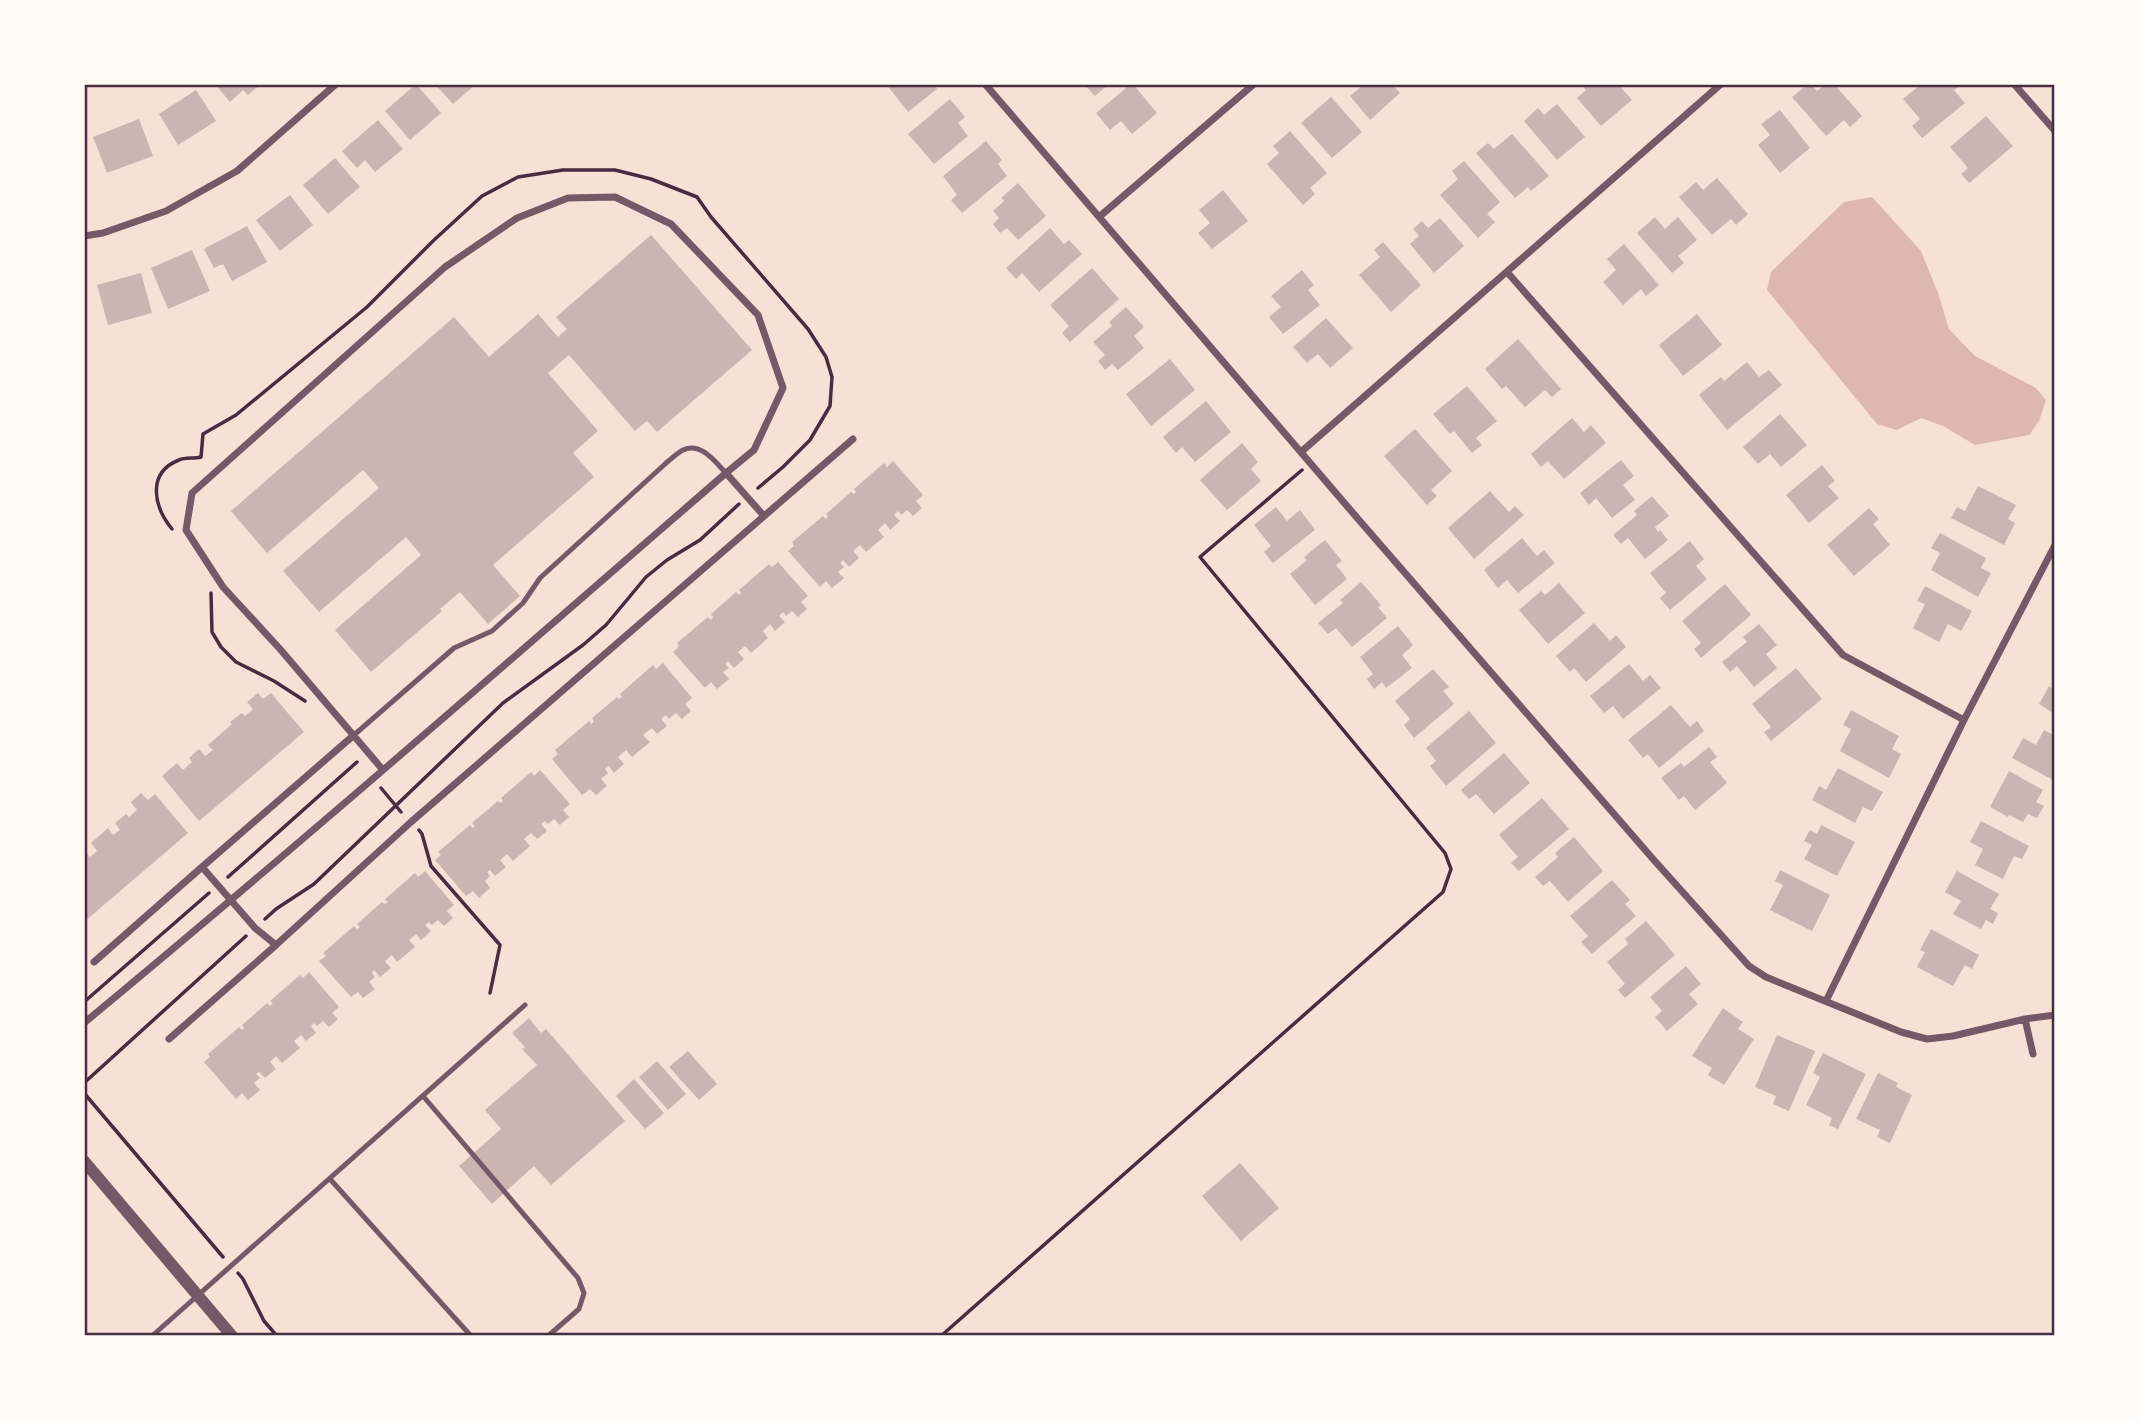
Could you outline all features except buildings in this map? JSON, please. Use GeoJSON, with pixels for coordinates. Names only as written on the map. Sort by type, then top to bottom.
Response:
{"type":"FeatureCollection","features":[{"type":"Feature","properties":{"kind":"street"},"geometry":{"type":"LineString","coordinates":[[84,236],[103,233],[166,211],[237,171],[337,84]]}},
{"type":"Feature","properties":{"kind":"street"},"geometry":{"type":"LineString","coordinates":[[985,84],[1310,463],[1749,966],[1766,977],[1901,1032],[1927,1039],[2053,1015],[2055,1006]]}},
{"type":"Feature","properties":{"kind":"street"},"geometry":{"type":"LineString","coordinates":[[1099,217],[1254,84]]}},
{"type":"Feature","properties":{"kind":"street"},"geometry":{"type":"LineString","coordinates":[[1301,452],[1721,84]]}},
{"type":"Feature","properties":{"kind":"street"},"geometry":{"type":"LineString","coordinates":[[2014,84],[2055,131]]}},
{"type":"Feature","properties":{"kind":"street"},"geometry":{"type":"LineString","coordinates":[[84,1023],[231,901],[383,770],[726,473],[754,450],[783,388],[758,315],[671,224],[615,198],[568,198],[517,218],[445,267],[192,493],[186,530],[223,587],[280,649],[383,770]]}},
{"type":"Feature","properties":{"kind":"street"},"geometry":{"type":"LineString","coordinates":[[1507,272],[1843,655],[1964,720]]}},
{"type":"Feature","properties":{"kind":"street"},"geometry":{"type":"LineString","coordinates":[[169,1039],[411,822],[853,439]]}},
{"type":"Feature","properties":{"kind":"street"},"geometry":{"type":"LineString","coordinates":[[726,473],[764,516]]}},
{"type":"Feature","properties":{"kind":"street"},"geometry":{"type":"LineString","coordinates":[[1826,1001],[1964,720],[2055,545]]}},
{"type":"Feature","properties":{"kind":"street"},"geometry":{"type":"LineString","coordinates":[[94,962],[354,735]]}},
{"type":"Feature","properties":{"kind":"street"},"geometry":{"type":"LineString","coordinates":[[202,867],[255,928],[276,945]]}},
{"type":"Feature","properties":{"kind":"street"},"geometry":{"type":"LineString","coordinates":[[2025,1019],[2033,1054]]}},
{"type":"Feature","properties":{"kind":"street"},"geometry":{"type":"LineString","coordinates":[[84,1161],[232,1336]]}},
{"type":"Feature","properties":{"kind":"lane"},"geometry":{"type":"LineString","coordinates":[[354,735],[454,648],[492,631],[523,603],[540,578],[683,450],[693,447],[704,451],[726,473]]}},
{"type":"Feature","properties":{"kind":"lane"},"geometry":{"type":"LineString","coordinates":[[152,1336],[525,1005]]}},
{"type":"Feature","properties":{"kind":"lane"},"geometry":{"type":"LineString","coordinates":[[423,1096],[578,1278],[584,1293],[579,1308],[548,1336]]}},
{"type":"Feature","properties":{"kind":"lane"},"geometry":{"type":"LineString","coordinates":[[330,1179],[471,1336]]}},
{"type":"Feature","properties":{"kind":"path"},"geometry":{"type":"LineString","coordinates":[[84,1083],[276,909],[314,884],[503,703],[606,625],[646,576],[667,559],[700,540],[783,467],[810,440],[830,406],[832,377],[826,357],[808,329],[711,217],[697,197],[651,179],[615,170],[563,170],[518,177],[482,196],[367,306],[236,415],[203,434],[201,457],[180,459],[165,470],[158,481],[155,497],[163,518],[179,537]]}},
{"type":"Feature","properties":{"kind":"path"},"geometry":{"type":"LineString","coordinates":[[941,1336],[1443,892],[1451,869],[1446,853],[1200,557],[1310,463]]}},
{"type":"Feature","properties":{"kind":"path"},"geometry":{"type":"LineString","coordinates":[[211,590],[212,632],[221,647],[236,662],[274,681],[307,703]]}},
{"type":"Feature","properties":{"kind":"path"},"geometry":{"type":"LineString","coordinates":[[343,745],[422,834],[431,866],[500,945],[489,993]]}},
{"type":"Feature","properties":{"kind":"path"},"geometry":{"type":"LineString","coordinates":[[84,1093],[243,1279],[264,1321],[277,1336]]}},
{"type":"Feature","properties":{"kind":"shaded area"},"geometry":{"type":"Polygon","coordinates":[[[1872,197],[1921,251],[1949,329],[1975,356],[2036,388],[2046,400],[2039,421],[2029,435],[1975,445],[1943,426],[1921,418],[1897,430],[1877,424],[1767,290],[1771,272],[1844,202],[1872,197]]]}}]}
